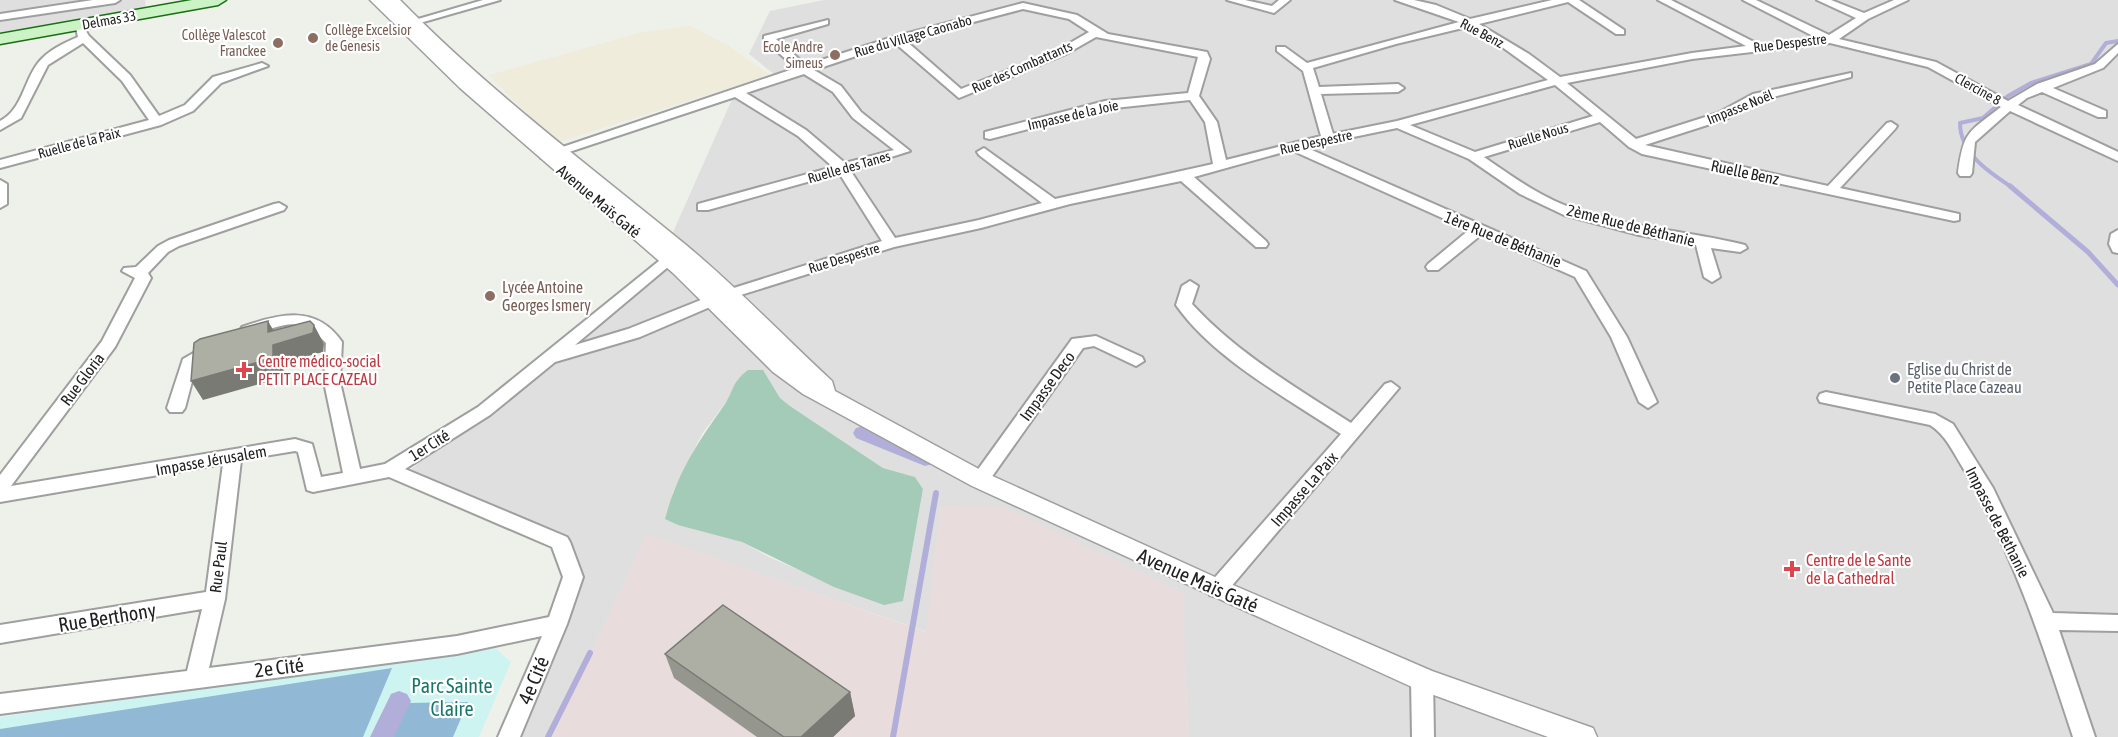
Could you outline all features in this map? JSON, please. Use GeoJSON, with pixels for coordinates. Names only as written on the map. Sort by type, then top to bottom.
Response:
{"type":"FeatureCollection","features":[{"type":"Feature","properties":{"kind":"main road","name":"Delmas 33"},"geometry":{"type":"LineString","coordinates":[[0,39],[82,32],[218,0]]}},
{"type":"Feature","properties":{"kind":"street"},"geometry":{"type":"LineString","coordinates":[[0,17],[115,0]]}},
{"type":"Feature","properties":{"kind":"street","name":"Avenue Maïs Gaté"},"geometry":{"type":"LineString","coordinates":[[377,0],[411,23]]}},
{"type":"Feature","properties":{"kind":"street","name":"Avenue Maïs Gaté"},"geometry":{"type":"LineString","coordinates":[[392,0],[445,67],[674,254],[721,298],[781,367],[812,392],[825,395],[980,480],[1217,589],[1422,679],[1583,737]]}},
{"type":"Feature","properties":{"kind":"street"},"geometry":{"type":"LineString","coordinates":[[411,23],[495,0]]}},
{"type":"Feature","properties":{"kind":"street"},"geometry":{"type":"LineString","coordinates":[[1232,0],[1274,10],[1285,0]]}},
{"type":"Feature","properties":{"kind":"street","name":"Rue Benz"},"geometry":{"type":"LineString","coordinates":[[1400,0],[1422,5],[1467,22],[1522,55],[1557,81]]}},
{"type":"Feature","properties":{"kind":"street"},"geometry":{"type":"LineString","coordinates":[[1305,67],[1467,22],[1565,0]]}},
{"type":"Feature","properties":{"kind":"street"},"geometry":{"type":"LineString","coordinates":[[1572,0],[1620,32]]}},
{"type":"Feature","properties":{"kind":"street"},"geometry":{"type":"LineString","coordinates":[[1663,0],[1756,47]]}},
{"type":"Feature","properties":{"kind":"street"},"geometry":{"type":"LineString","coordinates":[[1748,0],[1830,40]]}},
{"type":"Feature","properties":{"kind":"street"},"geometry":{"type":"LineString","coordinates":[[1822,0],[1864,17]]}},
{"type":"Feature","properties":{"kind":"street","name":"Rue Despestre"},"geometry":{"type":"LineString","coordinates":[[549,358],[634,333],[721,298],[891,243],[981,224],[1052,204],[1184,176],[1292,146],[1398,124],[1557,81],[1756,47],[1830,40],[1864,17],[1903,0]]}},
{"type":"Feature","properties":{"kind":"street","name":"Rue du Village Caonabo"},"geometry":{"type":"LineString","coordinates":[[551,154],[897,39],[1023,6],[1040,8],[1083,21],[1092,26],[1095,33],[1106,37],[1203,54],[1204,59],[1192,96]]}},
{"type":"Feature","properties":{"kind":"street","name":"Ruelle des Tanes"},"geometry":{"type":"LineString","coordinates":[[703,207],[904,151],[856,115],[837,89],[804,69],[768,38],[824,22]]}},
{"type":"Feature","properties":{"kind":"street"},"geometry":{"type":"LineString","coordinates":[[0,126],[9,123],[26,103],[37,73],[46,61],[82,32],[126,78],[157,122]]}},
{"type":"Feature","properties":{"kind":"street","name":"Rue des Combattants"},"geometry":{"type":"LineString","coordinates":[[897,39],[959,94],[1062,52],[1095,33]]}},
{"type":"Feature","properties":{"kind":"street","name":"Clercine 8"},"geometry":{"type":"LineString","coordinates":[[1830,40],[1932,64],[2005,103],[2118,157]]}},
{"type":"Feature","properties":{"kind":"street"},"geometry":{"type":"LineString","coordinates":[[1281,49],[1305,67],[1315,91],[1328,139]]}},
{"type":"Feature","properties":{"kind":"street"},"geometry":{"type":"LineString","coordinates":[[1965,173],[1969,141],[2005,103],[2099,66],[2116,55]]}},
{"type":"Feature","properties":{"kind":"street","name":"Ruelle de la Paix"},"geometry":{"type":"LineString","coordinates":[[0,164],[157,122],[189,108],[217,80],[262,66]]}},
{"type":"Feature","properties":{"kind":"street","name":"Impasse Noël"},"geometry":{"type":"LineString","coordinates":[[1634,144],[1722,116],[1757,97],[1847,75]]}},
{"type":"Feature","properties":{"kind":"street","name":"Ruelle Benz"},"geometry":{"type":"LineString","coordinates":[[1557,81],[1634,144],[1655,153],[1954,217]]}},
{"type":"Feature","properties":{"kind":"street"},"geometry":{"type":"LineString","coordinates":[[2041,87],[2102,114]]}},
{"type":"Feature","properties":{"kind":"street"},"geometry":{"type":"LineString","coordinates":[[1315,91],[1398,88]]}},
{"type":"Feature","properties":{"kind":"street"},"geometry":{"type":"LineString","coordinates":[[736,93],[802,133],[843,169],[891,243]]}},
{"type":"Feature","properties":{"kind":"street"},"geometry":{"type":"LineString","coordinates":[[1192,96],[1211,122],[1220,165]]}},
{"type":"Feature","properties":{"kind":"street","name":"Impasse de la Joie"},"geometry":{"type":"LineString","coordinates":[[990,135],[1105,105],[1192,96]]}},
{"type":"Feature","properties":{"kind":"street","name":"Ruelle Nous"},"geometry":{"type":"LineString","coordinates":[[1474,156],[1601,118]]}},
{"type":"Feature","properties":{"kind":"street","name":"2ème Rue de Béthanie"},"geometry":{"type":"LineString","coordinates":[[1398,124],[1474,156],[1525,191],[1569,212],[1639,231],[1740,248]]}},
{"type":"Feature","properties":{"kind":"street"},"geometry":{"type":"LineString","coordinates":[[1831,190],[1891,126]]}},
{"type":"Feature","properties":{"kind":"street","name":"1ère Rue de Béthanie"},"geometry":{"type":"LineString","coordinates":[[1292,146],[1581,274],[1618,337],[1648,402]]}},
{"type":"Feature","properties":{"kind":"street"},"geometry":{"type":"LineString","coordinates":[[984,152],[1052,204]]}},
{"type":"Feature","properties":{"kind":"street"},"geometry":{"type":"LineString","coordinates":[[1184,176],[1261,244]]}},
{"type":"Feature","properties":{"kind":"street"},"geometry":{"type":"LineString","coordinates":[[0,184],[0,204]]}},
{"type":"Feature","properties":{"kind":"street","name":"Rue Gloria"},"geometry":{"type":"LineString","coordinates":[[0,488],[109,343],[142,278],[134,271],[162,249],[174,243],[279,207]]}},
{"type":"Feature","properties":{"kind":"street"},"geometry":{"type":"LineString","coordinates":[[1433,267],[1478,230]]}},
{"type":"Feature","properties":{"kind":"street"},"geometry":{"type":"LineString","coordinates":[[2118,234],[2116,244],[2118,249]]}},
{"type":"Feature","properties":{"kind":"street"},"geometry":{"type":"LineString","coordinates":[[1703,243],[1712,277]]}},
{"type":"Feature","properties":{"kind":"street","name":"1er Cité"},"geometry":{"type":"LineString","coordinates":[[390,470],[484,411],[674,254]]}},
{"type":"Feature","properties":{"kind":"street"},"geometry":{"type":"LineString","coordinates":[[1190,286],[1184,305],[1197,320],[1270,378],[1353,434]]}},
{"type":"Feature","properties":{"kind":"street"},"geometry":{"type":"LineString","coordinates":[[176,408],[189,363],[229,338],[286,316],[320,325],[334,342],[332,382],[353,478]]}},
{"type":"Feature","properties":{"kind":"street","name":"Impasse Deco"},"geometry":{"type":"LineString","coordinates":[[980,480],[1078,343],[1096,341],[1136,361]]}},
{"type":"Feature","properties":{"kind":"street","name":"Impasse La Paix"},"geometry":{"type":"LineString","coordinates":[[1217,589],[1391,388]]}},
{"type":"Feature","properties":{"kind":"street","name":"Impasse de Béthanie"},"geometry":{"type":"LineString","coordinates":[[1826,398],[1935,420],[1947,428],[1984,488],[2046,621],[2084,737]]}},
{"type":"Feature","properties":{"kind":"street","name":"Impasse Jérusalem"},"geometry":{"type":"LineString","coordinates":[[0,495],[302,445],[306,448],[313,485],[390,470]]}},
{"type":"Feature","properties":{"kind":"street","name":"Rue Paul"},"geometry":{"type":"LineString","coordinates":[[196,677],[215,599],[233,456]]}},
{"type":"Feature","properties":{"kind":"street","name":"1er Cité"},"geometry":{"type":"LineString","coordinates":[[390,470],[560,542],[573,577],[557,624]]}},
{"type":"Feature","properties":{"kind":"street","name":"Rue Berthony"},"geometry":{"type":"LineString","coordinates":[[0,634],[215,599]]}},
{"type":"Feature","properties":{"kind":"street"},"geometry":{"type":"LineString","coordinates":[[2046,621],[2118,623]]}},
{"type":"Feature","properties":{"kind":"street","name":"2e Cité"},"geometry":{"type":"LineString","coordinates":[[0,704],[457,645],[557,624]]}},
{"type":"Feature","properties":{"kind":"street","name":"4e Cité"},"geometry":{"type":"LineString","coordinates":[[509,737],[557,624]]}},
{"type":"Feature","properties":{"kind":"street"},"geometry":{"type":"LineString","coordinates":[[1422,679],[1423,737]]}},
{"type":"Feature","properties":{"kind":"shaded area"},"geometry":{"type":"Polygon","coordinates":[[[0,0],[145,0],[146,10],[0,36],[0,0]]]}},
{"type":"Feature","properties":{"kind":"shaded area"},"geometry":{"type":"Polygon","coordinates":[[[824,0],[2118,0],[2118,737],[1600,737],[1406,662],[1142,551],[850,405],[666,248],[737,88],[775,75],[749,54],[770,11],[824,0]]]}},
{"type":"Feature","properties":{"kind":"shaded area"},"geometry":{"type":"Polygon","coordinates":[[[691,26],[727,45],[770,75],[555,143],[489,75],[643,32],[691,26]]]}},
{"type":"Feature","properties":{"kind":"shaded area"},"geometry":{"type":"Polygon","coordinates":[[[661,260],[902,443],[1561,737],[1188,737],[1182,593],[961,507],[941,506],[927,632],[647,535],[552,737],[514,737],[569,605],[570,543],[408,472],[661,260]],[[763,371],[727,401],[702,434],[672,494],[711,532],[742,542],[769,557],[852,593],[869,599],[903,601],[923,489],[915,477],[883,468],[780,398],[763,371]]]}},
{"type":"Feature","properties":{"kind":"shaded area"},"geometry":{"type":"Polygon","coordinates":[[[941,506],[1004,507],[1183,593],[1188,737],[552,737],[647,534],[926,632],[941,506]]]}},
{"type":"Feature","properties":{"kind":"shaded area"},"geometry":{"type":"Polygon","coordinates":[[[392,668],[363,737],[0,737],[0,729],[392,668]]]}},
{"type":"Feature","properties":{"kind":"shaded area"},"geometry":{"type":"Polygon","coordinates":[[[468,702],[453,737],[389,737],[406,703],[468,702]]]}},
{"type":"Feature","properties":{"kind":"green space"},"geometry":{"type":"Polygon","coordinates":[[[748,370],[763,370],[780,398],[883,468],[915,477],[923,489],[903,601],[884,605],[834,587],[742,542],[678,525],[665,519],[676,486],[689,458],[725,404],[736,382],[748,370]]]}},
{"type":"Feature","properties":{"kind":"green space","name":"Parc Sainte Claire"},"geometry":{"type":"Polygon","coordinates":[[[495,648],[511,662],[479,737],[0,737],[0,717],[495,648]]]}},
{"type":"Feature","properties":{"kind":"building"},"geometry":{"type":"Polygon","coordinates":[[[268,321],[268,332],[310,321],[314,325],[313,333],[273,345],[273,358],[191,381],[194,343],[200,339],[268,321]]]}},
{"type":"Feature","properties":{"kind":"building"},"geometry":{"type":"Polygon","coordinates":[[[723,605],[850,692],[801,737],[784,737],[665,654],[723,605]]]}},
{"type":"Feature","properties":{"kind":"waterway"},"geometry":{"type":"LineString","coordinates":[[2010,186],[1978,162],[1965,144],[1960,123],[1983,118],[2008,96],[2031,83],[2091,64],[2106,43],[2118,41]]}},
{"type":"Feature","properties":{"kind":"waterway"},"geometry":{"type":"LineString","coordinates":[[2010,186],[2088,252],[2118,285]]}},
{"type":"Feature","properties":{"kind":"waterway"},"geometry":{"type":"LineString","coordinates":[[863,433],[925,459]]}},
{"type":"Feature","properties":{"kind":"waterway"},"geometry":{"type":"LineString","coordinates":[[893,737],[936,493]]}},
{"type":"Feature","properties":{"kind":"waterway"},"geometry":{"type":"LineString","coordinates":[[548,737],[590,653]]}},
{"type":"Feature","properties":{"kind":"waterway"},"geometry":{"type":"LineString","coordinates":[[382,737],[399,701]]}},
{"type":"Feature","properties":{"kind":"place","name":"Collège Excelsior de Genesis"},"geometry":{"type":"Point","coordinates":[313,38]}},
{"type":"Feature","properties":{"kind":"place","name":"Collège Valescot Franckee"},"geometry":{"type":"Point","coordinates":[278,43]}},
{"type":"Feature","properties":{"kind":"place","name":"Ecole Andre Simeus"},"geometry":{"type":"Point","coordinates":[835,55]}},
{"type":"Feature","properties":{"kind":"place","name":"Lycée Antoine Georges Ismery"},"geometry":{"type":"Point","coordinates":[490,296]}},
{"type":"Feature","properties":{"kind":"place","name":"Centre médico-social PETIT PLACE CAZEAU"},"geometry":{"type":"Point","coordinates":[244,370]}},
{"type":"Feature","properties":{"kind":"place","name":"Eglise du Christ de Petite Place Cazeau"},"geometry":{"type":"Point","coordinates":[1895,378]}},
{"type":"Feature","properties":{"kind":"place","name":"Centre de le Sante de la Cathedral"},"geometry":{"type":"Point","coordinates":[1792,569]}}]}
